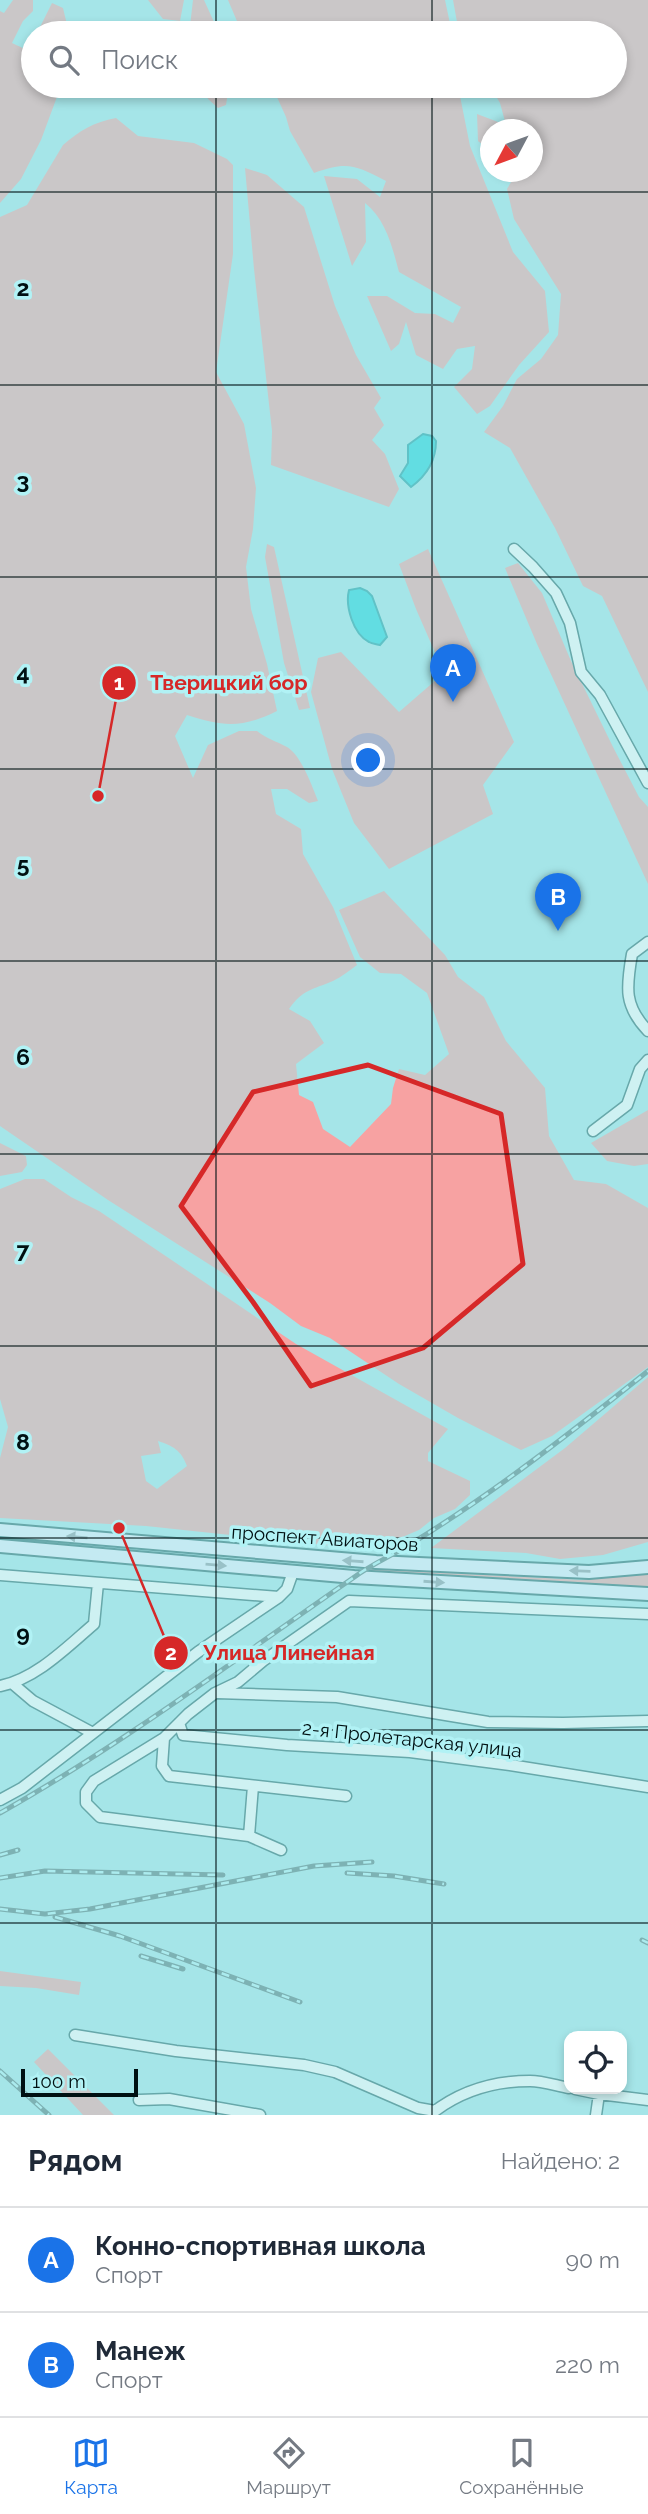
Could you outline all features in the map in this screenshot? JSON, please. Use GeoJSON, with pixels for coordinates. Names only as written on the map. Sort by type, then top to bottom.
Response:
{"type":"FeatureCollection","features":[{"type":"Feature","properties":{"kind":"main road","name":"проспект Авиаторов"},"geometry":{"type":"LineString","coordinates":[[0,1530],[376,1562],[589,1572],[648,1567]]}},
{"type":"Feature","properties":{"kind":"main road","name":"проспект Авиаторов"},"geometry":{"type":"LineString","coordinates":[[0,1546],[293,1572],[648,1594]]}},
{"type":"Feature","properties":{"kind":"street"},"geometry":{"type":"LineString","coordinates":[[514,549],[556,593],[570,623],[581,672],[600,695],[648,783]]}},
{"type":"Feature","properties":{"kind":"street"},"geometry":{"type":"LineString","coordinates":[[648,942],[632,954],[628,977],[631,1009],[648,1031]]}},
{"type":"Feature","properties":{"kind":"street"},"geometry":{"type":"LineString","coordinates":[[593,1131],[627,1105],[640,1069],[648,1060]]}},
{"type":"Feature","properties":{"kind":"street"},"geometry":{"type":"LineString","coordinates":[[0,1800],[22,1788],[198,1652],[279,1597],[287,1589],[293,1572]]}},
{"type":"Feature","properties":{"kind":"street"},"geometry":{"type":"LineString","coordinates":[[0,1575],[279,1597]]}},
{"type":"Feature","properties":{"kind":"street"},"geometry":{"type":"LineString","coordinates":[[0,1686],[13,1684],[52,1660],[94,1624],[98,1583]]}},
{"type":"Feature","properties":{"kind":"street"},"geometry":{"type":"LineString","coordinates":[[281,1850],[249,1836],[100,1817],[84,1798],[88,1786],[164,1738],[215,1693],[238,1682],[263,1661],[349,1601],[648,1614]]}},
{"type":"Feature","properties":{"kind":"street"},"geometry":{"type":"LineString","coordinates":[[13,1684],[33,1701],[92,1732]]}},
{"type":"Feature","properties":{"kind":"street"},"geometry":{"type":"LineString","coordinates":[[215,1693],[337,1697],[488,1722],[648,1721]]}},
{"type":"Feature","properties":{"kind":"street","name":"2-я Пролетарская улица"},"geometry":{"type":"LineString","coordinates":[[179,1723],[183,1735],[287,1745],[410,1752],[648,1787]]}},
{"type":"Feature","properties":{"kind":"street"},"geometry":{"type":"LineString","coordinates":[[164,1738],[162,1766],[169,1776],[346,1797]]}},
{"type":"Feature","properties":{"kind":"street"},"geometry":{"type":"LineString","coordinates":[[249,1836],[253,1786]]}},
{"type":"Feature","properties":{"kind":"street"},"geometry":{"type":"LineString","coordinates":[[75,2035],[176,2051],[304,2065],[335,2072],[433,2113],[457,2095],[480,2088],[533,2081],[564,2087]]}},
{"type":"Feature","properties":{"kind":"street"},"geometry":{"type":"LineString","coordinates":[[596,2115],[599,2094],[648,2099]]}},
{"type":"Feature","properties":{"kind":"street"},"geometry":{"type":"LineString","coordinates":[[139,2100],[170,2099],[260,2115]]}},
{"type":"Feature","properties":{"kind":"highlighted area"},"geometry":{"type":"Polygon","coordinates":[[[368,1065],[501,1114],[523,1264],[423,1348],[311,1386],[253,1302],[181,1206],[253,1092],[368,1065]]]}},
{"type":"Feature","properties":{"kind":"shaded area"},"geometry":{"type":"Polygon","coordinates":[[[13,0],[33,0],[33,11],[21,21],[12,43],[21,47],[21,98],[57,98],[41,140],[21,179],[0,203],[0,11],[4,13],[13,0]]]}},
{"type":"Feature","properties":{"kind":"shaded area"},"geometry":{"type":"Polygon","coordinates":[[[148,0],[184,0],[180,21],[163,19],[148,0]]]}},
{"type":"Feature","properties":{"kind":"shaded area"},"geometry":{"type":"Polygon","coordinates":[[[193,0],[204,0],[214,21],[191,21],[193,0]]]}},
{"type":"Feature","properties":{"kind":"shaded area"},"geometry":{"type":"Polygon","coordinates":[[[228,0],[445,0],[449,21],[237,21],[228,0]]]}},
{"type":"Feature","properties":{"kind":"shaded area"},"geometry":{"type":"Polygon","coordinates":[[[453,0],[648,0],[648,692],[602,596],[583,586],[555,528],[510,448],[484,432],[503,406],[517,379],[541,359],[558,335],[561,294],[514,219],[507,189],[511,182],[543,182],[543,119],[504,119],[497,98],[627,98],[627,21],[457,21],[453,0]]]}},
{"type":"Feature","properties":{"kind":"shaded area"},"geometry":{"type":"Polygon","coordinates":[[[52,3],[63,8],[66,21],[43,21],[52,3]]]}},
{"type":"Feature","properties":{"kind":"shaded area"},"geometry":{"type":"Polygon","coordinates":[[[227,98],[226,105],[218,108],[208,99],[227,98]]]}},
{"type":"Feature","properties":{"kind":"shaded area"},"geometry":{"type":"Polygon","coordinates":[[[277,98],[460,98],[470,146],[480,171],[480,182],[485,182],[513,252],[545,291],[549,332],[519,365],[490,406],[477,414],[454,387],[472,369],[475,346],[457,349],[443,369],[416,355],[406,322],[399,344],[391,351],[367,296],[387,296],[415,313],[435,314],[453,323],[461,307],[399,272],[383,225],[365,203],[366,242],[352,266],[324,176],[357,179],[380,197],[386,181],[358,168],[343,166],[314,173],[290,131],[277,98]]]}},
{"type":"Feature","properties":{"kind":"shaded area"},"geometry":{"type":"Polygon","coordinates":[[[477,114],[490,119],[480,119],[480,143],[478,141],[477,114]]]}},
{"type":"Feature","properties":{"kind":"shaded area"},"geometry":{"type":"Polygon","coordinates":[[[116,118],[138,136],[194,143],[227,159],[233,165],[233,254],[216,372],[244,424],[256,488],[253,529],[246,567],[251,609],[277,711],[265,717],[233,724],[211,722],[187,715],[175,736],[193,778],[208,745],[239,731],[257,731],[292,751],[306,771],[318,801],[309,803],[287,789],[271,789],[276,814],[301,829],[303,854],[333,907],[357,965],[336,979],[304,994],[289,1009],[310,1021],[324,1043],[296,1064],[299,1095],[313,1102],[323,1129],[350,1147],[391,1104],[399,1069],[425,1075],[449,1054],[427,993],[401,974],[380,973],[360,957],[339,910],[384,891],[445,955],[458,977],[484,997],[506,1041],[545,1088],[549,1136],[574,1180],[606,1184],[648,1208],[648,1367],[552,1436],[521,1450],[399,1384],[330,1338],[301,1326],[0,1126],[0,217],[27,205],[63,145],[87,128],[116,118]]]}},
{"type":"Feature","properties":{"kind":"shaded area"},"geometry":{"type":"Polygon","coordinates":[[[245,168],[267,175],[304,207],[335,306],[356,355],[381,398],[374,408],[384,425],[372,440],[385,454],[399,489],[389,507],[271,465],[272,431],[245,168]]]}},
{"type":"Feature","properties":{"kind":"shaded area"},"geometry":{"type":"Polygon","coordinates":[[[267,544],[274,547],[310,708],[299,710],[284,663],[265,557],[267,544]]]}},
{"type":"Feature","properties":{"kind":"shaded area"},"geometry":{"type":"Polygon","coordinates":[[[428,549],[514,742],[483,785],[493,814],[389,869],[354,823],[332,769],[311,692],[318,658],[341,652],[399,712],[444,673],[399,564],[428,549]]]}},
{"type":"Feature","properties":{"kind":"shaded area"},"geometry":{"type":"Polygon","coordinates":[[[518,563],[542,593],[571,661],[613,747],[639,797],[648,807],[648,884],[537,644],[505,568],[518,563]]]}},
{"type":"Feature","properties":{"kind":"shaded area"},"geometry":{"type":"Polygon","coordinates":[[[648,1110],[648,1164],[634,1166],[607,1161],[591,1143],[648,1110]]]}},
{"type":"Feature","properties":{"kind":"shaded area"},"geometry":{"type":"Polygon","coordinates":[[[0,1143],[26,1156],[27,1165],[22,1172],[0,1176],[0,1143]]]}},
{"type":"Feature","properties":{"kind":"shaded area"},"geometry":{"type":"Polygon","coordinates":[[[25,1179],[44,1179],[99,1211],[296,1344],[448,1429],[428,1453],[428,1461],[470,1481],[470,1495],[455,1509],[434,1518],[419,1530],[393,1541],[360,1538],[334,1546],[146,1526],[0,1518],[0,1458],[8,1427],[0,1399],[0,1189],[25,1179]],[[158,1441],[161,1453],[141,1456],[146,1481],[157,1489],[187,1466],[179,1452],[158,1441]]]}},
{"type":"Feature","properties":{"kind":"shaded area"},"geometry":{"type":"Polygon","coordinates":[[[648,1377],[648,1542],[603,1555],[560,1559],[526,1553],[431,1548],[565,1448],[648,1377]]]}},
{"type":"Feature","properties":{"kind":"shaded area"},"geometry":{"type":"Polygon","coordinates":[[[372,1569],[582,1580],[648,1573],[648,1588],[365,1574],[372,1569]]]}},
{"type":"Feature","properties":{"kind":"shaded area"},"geometry":{"type":"Polygon","coordinates":[[[0,1971],[81,1982],[79,1995],[0,1986],[0,1971]]]}},
{"type":"Feature","properties":{"kind":"shaded area"},"geometry":{"type":"Polygon","coordinates":[[[48,2049],[114,2115],[83,2115],[34,2062],[48,2049]]]}},
{"type":"Feature","properties":{"kind":"water"},"geometry":{"type":"Polygon","coordinates":[[[423,434],[432,436],[436,441],[434,455],[426,473],[411,487],[400,476],[408,463],[408,445],[423,434]]]}},
{"type":"Feature","properties":{"kind":"water"},"geometry":{"type":"Polygon","coordinates":[[[360,588],[372,596],[387,637],[380,645],[363,638],[352,619],[348,604],[349,590],[360,588]]]}},
{"type":"Feature","properties":{"kind":"railway"},"geometry":{"type":"LineString","coordinates":[[0,1813],[91,1758],[361,1573],[477,1501],[648,1371]]}},
{"type":"Feature","properties":{"kind":"railway"},"geometry":{"type":"LineString","coordinates":[[0,1855],[18,1850]]}},
{"type":"Feature","properties":{"kind":"railway"},"geometry":{"type":"LineString","coordinates":[[0,1909],[45,1914],[90,1909],[314,1866],[372,1862]]}},
{"type":"Feature","properties":{"kind":"railway"},"geometry":{"type":"LineString","coordinates":[[0,1878],[45,1871],[223,1875]]}},
{"type":"Feature","properties":{"kind":"railway"},"geometry":{"type":"LineString","coordinates":[[347,1873],[394,1876],[444,1884]]}},
{"type":"Feature","properties":{"kind":"railway"},"geometry":{"type":"LineString","coordinates":[[55,1917],[120,1936],[300,2002]]}},
{"type":"Feature","properties":{"kind":"railway"},"geometry":{"type":"LineString","coordinates":[[642,1940],[648,1943]]}},
{"type":"Feature","properties":{"kind":"railway"},"geometry":{"type":"LineString","coordinates":[[141,1956],[183,1969]]}},
{"type":"Feature","properties":{"kind":"railway"},"geometry":{"type":"LineString","coordinates":[[0,2071],[49,2115]]}},
{"type":"Feature","properties":{"kind":"place","name":"Конно-спортивная школа"},"geometry":{"type":"Point","coordinates":[453,702]}},
{"type":"Feature","properties":{"kind":"place","name":"Тверицкий бор"},"geometry":{"type":"Point","coordinates":[98,796]}},
{"type":"Feature","properties":{"kind":"place","name":"Манеж"},"geometry":{"type":"Point","coordinates":[558,931]}},
{"type":"Feature","properties":{"kind":"place","name":"Улица Линейная"},"geometry":{"type":"Point","coordinates":[119,1528]}}]}
